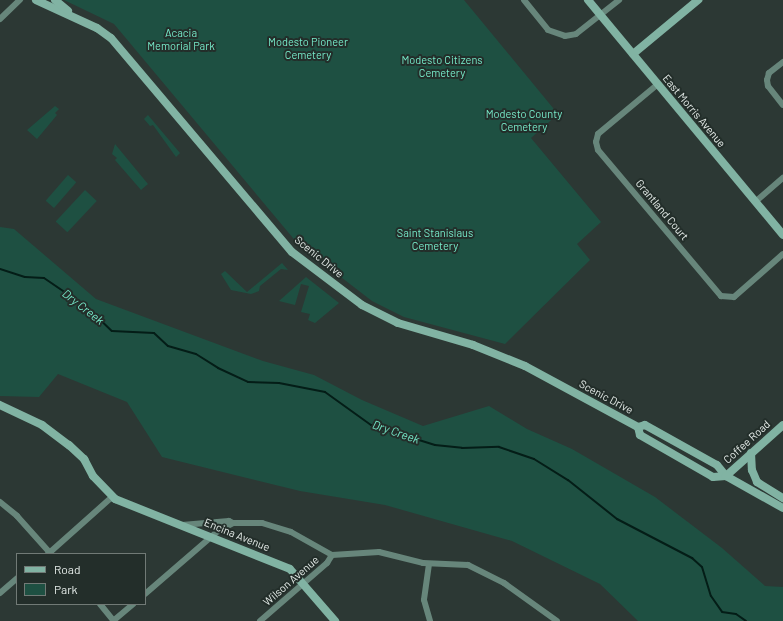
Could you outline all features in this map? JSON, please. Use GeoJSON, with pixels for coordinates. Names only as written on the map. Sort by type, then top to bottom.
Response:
{"type":"FeatureCollection","features":[{"type":"Feature","properties":{"kind":"main road","name":"Scenic Drive"},"geometry":{"type":"LineString","coordinates":[[36,0],[103,31],[115,41],[292,252],[362,305],[398,323],[473,345],[519,364],[638,427],[640,435],[713,477],[726,476],[783,508]]}},
{"type":"Feature","properties":{"kind":"main road"},"geometry":{"type":"LineString","coordinates":[[55,0],[74,17]]}},
{"type":"Feature","properties":{"kind":"main road","name":"East Morris Avenue"},"geometry":{"type":"LineString","coordinates":[[588,0],[783,235]]}},
{"type":"Feature","properties":{"kind":"main road"},"geometry":{"type":"LineString","coordinates":[[633,54],[698,0]]}},
{"type":"Feature","properties":{"kind":"main road"},"geometry":{"type":"LineString","coordinates":[[0,405],[42,425],[69,445],[84,459],[93,476],[112,497]]}},
{"type":"Feature","properties":{"kind":"main road","name":"Coffee Road"},"geometry":{"type":"LineString","coordinates":[[726,476],[783,425]]}},
{"type":"Feature","properties":{"kind":"main road"},"geometry":{"type":"LineString","coordinates":[[751,453],[752,470],[757,482],[783,498]]}},
{"type":"Feature","properties":{"kind":"main road","name":"Encina Avenue"},"geometry":{"type":"LineString","coordinates":[[112,497],[290,569],[304,583],[335,621]]}},
{"type":"Feature","properties":{"kind":"street"},"geometry":{"type":"LineString","coordinates":[[0,19],[20,0]]}},
{"type":"Feature","properties":{"kind":"street"},"geometry":{"type":"LineString","coordinates":[[524,0],[548,30],[560,36],[576,34],[619,0]]}},
{"type":"Feature","properties":{"kind":"street"},"geometry":{"type":"LineString","coordinates":[[783,62],[769,73],[767,80],[768,86],[783,105]]}},
{"type":"Feature","properties":{"kind":"street","name":"Grantland Court"},"geometry":{"type":"LineString","coordinates":[[658,84],[598,134],[596,142],[598,150],[720,296],[734,297],[783,254]]}},
{"type":"Feature","properties":{"kind":"street"},"geometry":{"type":"LineString","coordinates":[[756,202],[783,178]]}},
{"type":"Feature","properties":{"kind":"street"},"geometry":{"type":"LineString","coordinates":[[0,502],[17,516],[50,553],[112,497]]}},
{"type":"Feature","properties":{"kind":"street"},"geometry":{"type":"LineString","coordinates":[[181,525],[229,521],[233,523],[258,523],[278,527],[332,555],[386,552],[429,564],[460,563],[478,568],[513,588],[557,621]]}},
{"type":"Feature","properties":{"kind":"street"},"geometry":{"type":"LineString","coordinates":[[146,593],[212,537],[233,523]]}},
{"type":"Feature","properties":{"kind":"street","name":"Wilson Avenue"},"geometry":{"type":"LineString","coordinates":[[260,621],[328,563],[332,555]]}},
{"type":"Feature","properties":{"kind":"street"},"geometry":{"type":"LineString","coordinates":[[429,564],[424,600],[430,621]]}},
{"type":"Feature","properties":{"kind":"street"},"geometry":{"type":"LineString","coordinates":[[0,593],[16,579]]}},
{"type":"Feature","properties":{"kind":"street"},"geometry":{"type":"LineString","coordinates":[[101,605],[113,621],[132,605]]}},
{"type":"Feature","properties":{"kind":"green space"},"geometry":{"type":"Polygon","coordinates":[[[64,0],[464,0],[558,114],[531,138],[601,222],[577,244],[590,260],[505,344],[404,317],[372,301],[298,244],[114,24],[64,0]]]}},
{"type":"Feature","properties":{"kind":"green space"},"geometry":{"type":"Polygon","coordinates":[[[55,106],[59,109],[55,113],[57,115],[37,139],[27,130],[55,106]]]}},
{"type":"Feature","properties":{"kind":"green space"},"geometry":{"type":"Polygon","coordinates":[[[148,115],[180,153],[176,157],[153,125],[150,126],[144,119],[148,115]]]}},
{"type":"Feature","properties":{"kind":"green space"},"geometry":{"type":"Polygon","coordinates":[[[115,144],[148,184],[141,190],[115,160],[117,158],[112,154],[115,144]]]}},
{"type":"Feature","properties":{"kind":"green space"},"geometry":{"type":"Polygon","coordinates":[[[68,175],[76,182],[54,208],[46,201],[68,175]]]}},
{"type":"Feature","properties":{"kind":"green space"},"geometry":{"type":"Polygon","coordinates":[[[85,190],[97,201],[67,232],[56,221],[85,190]]]}},
{"type":"Feature","properties":{"kind":"green space"},"geometry":{"type":"Polygon","coordinates":[[[0,227],[14,229],[96,299],[263,361],[314,375],[362,400],[423,426],[489,406],[527,429],[572,449],[655,497],[722,548],[765,586],[783,587],[783,621],[638,621],[600,584],[512,541],[385,505],[300,491],[162,457],[127,402],[58,374],[39,397],[0,396],[0,227]]]}},
{"type":"Feature","properties":{"kind":"green space"},"geometry":{"type":"Polygon","coordinates":[[[282,263],[288,270],[281,269],[260,286],[259,291],[251,294],[231,290],[221,274],[225,271],[247,292],[282,263]]]}},
{"type":"Feature","properties":{"kind":"green space"},"geometry":{"type":"Polygon","coordinates":[[[306,277],[339,303],[315,323],[308,320],[310,314],[301,312],[309,286],[301,284],[295,305],[279,301],[306,277]]]}},
{"type":"Feature","properties":{"kind":"waterway","name":"Dry Creek"},"geometry":{"type":"LineString","coordinates":[[0,269],[25,277],[44,278],[88,308],[112,331],[154,333],[168,346],[196,354],[218,368],[248,382],[279,383],[325,392],[371,425],[435,445],[462,448],[499,447],[534,459],[568,480],[617,519],[692,558],[702,567],[711,596],[722,612],[736,614],[746,621]]}},
{"type":"Feature","properties":{"kind":"park label","name":"Acacia Memorial Park"},"geometry":{"type":"Point","coordinates":[181,40]}},
{"type":"Feature","properties":{"kind":"park label","name":"Modesto Pioneer Cemetery"},"geometry":{"type":"Point","coordinates":[308,49]}},
{"type":"Feature","properties":{"kind":"park label","name":"Modesto Citizens Cemetery"},"geometry":{"type":"Point","coordinates":[442,67]}},
{"type":"Feature","properties":{"kind":"park label","name":"Modesto County Cemetery"},"geometry":{"type":"Point","coordinates":[524,121]}},
{"type":"Feature","properties":{"kind":"park label","name":"Saint Stanislaus Cemetery"},"geometry":{"type":"Point","coordinates":[435,240]}}]}
